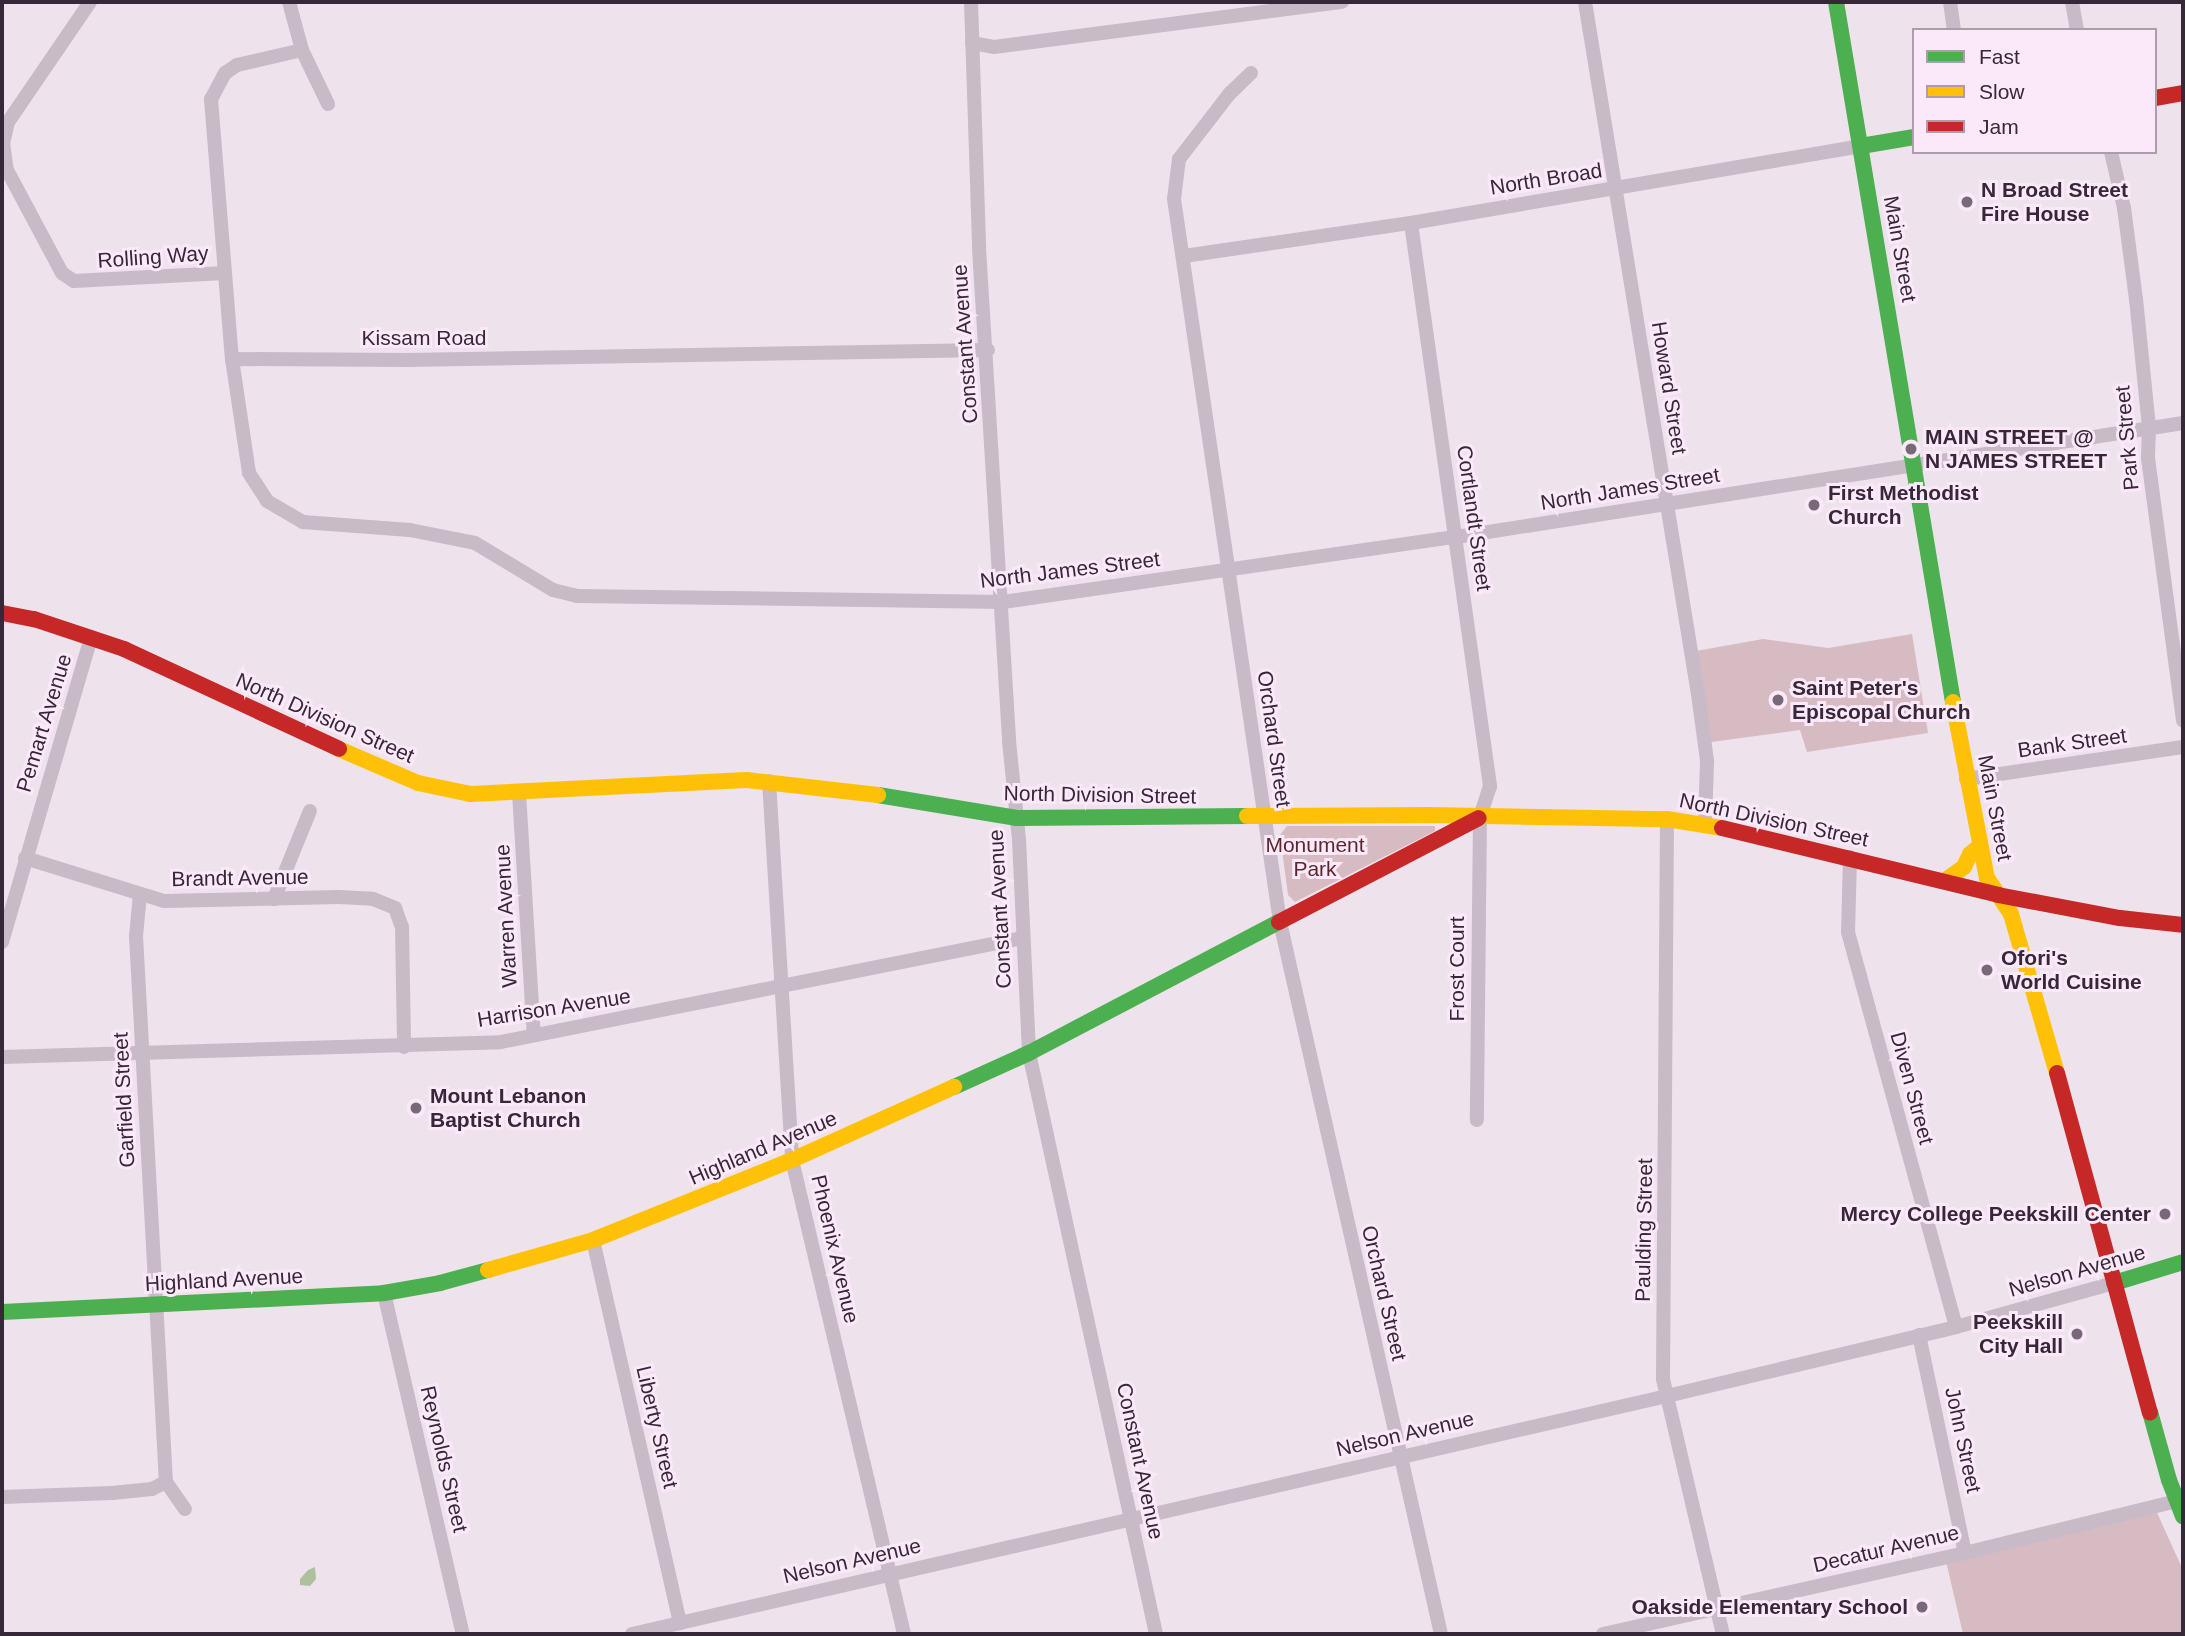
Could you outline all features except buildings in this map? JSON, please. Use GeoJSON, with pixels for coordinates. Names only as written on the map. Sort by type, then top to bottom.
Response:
{"type":"FeatureCollection","features":[{"type":"Feature","properties":{"kind":"street","name":"Rolling Way"},"geometry":{"type":"LineString","coordinates":[[90,2],[8,122],[3,143],[8,170],[62,273],[74,281],[225,273]]}},
{"type":"Feature","properties":{"kind":"street"},"geometry":{"type":"LineString","coordinates":[[289,2],[302,50],[328,104]]}},
{"type":"Feature","properties":{"kind":"street","name":"Constant Avenue"},"geometry":{"type":"LineString","coordinates":[[971,2],[979,248],[988,350],[1029,1053],[1156,1634]]}},
{"type":"Feature","properties":{"kind":"street"},"geometry":{"type":"LineString","coordinates":[[972,43],[994,47],[1342,2]]}},
{"type":"Feature","properties":{"kind":"street","name":"Howard Street"},"geometry":{"type":"LineString","coordinates":[[1586,2],[1707,761],[1705,824]]}},
{"type":"Feature","properties":{"kind":"street","name":"Main Street"},"geometry":{"type":"LineString","coordinates":[[1836,2],[1966,779],[1987,878],[2011,914],[2022,947],[2114,1283],[2176,1501],[2183,1516]]}},
{"type":"Feature","properties":{"kind":"street"},"geometry":{"type":"LineString","coordinates":[[1950,2],[1954,28]]}},
{"type":"Feature","properties":{"kind":"street"},"geometry":{"type":"LineString","coordinates":[[2072,2],[2077,28]]}},
{"type":"Feature","properties":{"kind":"street"},"geometry":{"type":"LineString","coordinates":[[232,359],[211,99],[225,73],[237,65],[302,50]]}},
{"type":"Feature","properties":{"kind":"street","name":"Orchard Street"},"geometry":{"type":"LineString","coordinates":[[1251,73],[1222,102],[1179,159],[1174,199],[1280,922],[1441,1634]]}},
{"type":"Feature","properties":{"kind":"street"},"geometry":{"type":"LineString","coordinates":[[2157,98],[2183,93]]}},
{"type":"Feature","properties":{"kind":"street","name":"North Broad"},"geometry":{"type":"LineString","coordinates":[[1184,256],[1411,223],[1912,137]]}},
{"type":"Feature","properties":{"kind":"street","name":"Park Street"},"geometry":{"type":"LineString","coordinates":[[2111,154],[2124,208],[2149,429],[2148,458],[2183,721]]}},
{"type":"Feature","properties":{"kind":"street","name":"Cortlandt Street"},"geometry":{"type":"LineString","coordinates":[[1411,223],[1490,786],[1480,817]]}},
{"type":"Feature","properties":{"kind":"street","name":"Kissam Road"},"geometry":{"type":"LineString","coordinates":[[232,359],[407,360],[988,350]]}},
{"type":"Feature","properties":{"kind":"street","name":"North James Street"},"geometry":{"type":"LineString","coordinates":[[232,359],[249,473],[267,501],[303,522],[410,530],[475,543],[553,590],[577,596],[1003,602],[1456,537],[2183,423]]}},
{"type":"Feature","properties":{"kind":"street","name":"North Division Street"},"geometry":{"type":"LineString","coordinates":[[2,613],[91,637],[124,649],[418,783],[470,794],[769,781],[858,792],[1017,818],[1667,819],[1705,824],[1850,857],[1998,895],[2120,918],[2183,925]]}},
{"type":"Feature","properties":{"kind":"street","name":"Pemart Avenue"},"geometry":{"type":"LineString","coordinates":[[2,942],[91,637]]}},
{"type":"Feature","properties":{"kind":"street","name":"Bank Street"},"geometry":{"type":"LineString","coordinates":[[1966,779],[2183,747]]}},
{"type":"Feature","properties":{"kind":"street","name":"Phoenix Avenue"},"geometry":{"type":"LineString","coordinates":[[769,781],[792,1160],[904,1634]]}},
{"type":"Feature","properties":{"kind":"street","name":"Warren Avenue"},"geometry":{"type":"LineString","coordinates":[[519,793],[534,1035]]}},
{"type":"Feature","properties":{"kind":"street"},"geometry":{"type":"LineString","coordinates":[[274,899],[310,811]]}},
{"type":"Feature","properties":{"kind":"street","name":"Highland Avenue"},"geometry":{"type":"LineString","coordinates":[[2,1312],[384,1293],[440,1283],[593,1240],[792,1160],[1029,1053],[1480,817]]}},
{"type":"Feature","properties":{"kind":"street","name":"Frost Court"},"geometry":{"type":"LineString","coordinates":[[1477,1120],[1480,817]]}},
{"type":"Feature","properties":{"kind":"street","name":"Paulding Street"},"geometry":{"type":"LineString","coordinates":[[1667,819],[1663,1366],[1667,1395],[1723,1634]]}},
{"type":"Feature","properties":{"kind":"street"},"geometry":{"type":"LineString","coordinates":[[1944,881],[1964,867],[1980,846]]}},
{"type":"Feature","properties":{"kind":"street","name":"Diven Street"},"geometry":{"type":"LineString","coordinates":[[1850,857],[1847,932],[1956,1326]]}},
{"type":"Feature","properties":{"kind":"street","name":"Brandt Avenue"},"geometry":{"type":"LineString","coordinates":[[25,858],[164,901],[378,900],[395,908],[402,927],[404,1046]]}},
{"type":"Feature","properties":{"kind":"street","name":"Garfield Street"},"geometry":{"type":"LineString","coordinates":[[140,894],[136,936],[166,1482]]}},
{"type":"Feature","properties":{"kind":"street","name":"Harrison Avenue"},"geometry":{"type":"LineString","coordinates":[[2,1057],[501,1042],[1022,938]]}},
{"type":"Feature","properties":{"kind":"street","name":"Liberty Street"},"geometry":{"type":"LineString","coordinates":[[593,1240],[680,1623]]}},
{"type":"Feature","properties":{"kind":"street","name":"Nelson Avenue"},"geometry":{"type":"LineString","coordinates":[[632,1634],[1919,1335],[2183,1262]]}},
{"type":"Feature","properties":{"kind":"street","name":"Reynolds Street"},"geometry":{"type":"LineString","coordinates":[[384,1293],[463,1634]]}},
{"type":"Feature","properties":{"kind":"street","name":"John Street"},"geometry":{"type":"LineString","coordinates":[[1919,1335],[1965,1553]]}},
{"type":"Feature","properties":{"kind":"street"},"geometry":{"type":"LineString","coordinates":[[2,1497],[112,1493],[152,1489],[166,1482],[185,1508]]}},
{"type":"Feature","properties":{"kind":"street","name":"Decatur Avenue"},"geometry":{"type":"LineString","coordinates":[[1603,1634],[1965,1553],[2176,1501]]}},
{"type":"Feature","properties":{"kind":"green space"},"geometry":{"type":"Polygon","coordinates":[[[1912,634],[1928,733],[1807,752],[1800,730],[1704,743],[1696,651],[1763,639],[1828,648],[1912,634]]]}},
{"type":"Feature","properties":{"kind":"green space","name":"Monument Park"},"geometry":{"type":"Polygon","coordinates":[[[1287,826],[1435,826],[1435,831],[1295,902],[1288,895],[1280,835],[1287,826]]]}},
{"type":"Feature","properties":{"kind":"green space"},"geometry":{"type":"Polygon","coordinates":[[[2154,1506],[2183,1570],[2183,1634],[1963,1634],[1945,1557],[2154,1506]]]}},
{"type":"Feature","properties":{"kind":"shaded area"},"geometry":{"type":"Polygon","coordinates":[[[315,1567],[316,1579],[310,1586],[300,1585],[300,1579],[315,1567]]]}},
{"type":"Feature","properties":{"kind":"traffic: fast"},"geometry":{"type":"LineString","coordinates":[[1836,2],[1953,702]]}},
{"type":"Feature","properties":{"kind":"traffic: fast"},"geometry":{"type":"LineString","coordinates":[[1861,146],[1912,137]]}},
{"type":"Feature","properties":{"kind":"traffic: fast"},"geometry":{"type":"LineString","coordinates":[[878,795],[1017,818],[1247,816]]}},
{"type":"Feature","properties":{"kind":"traffic: fast"},"geometry":{"type":"LineString","coordinates":[[954,1087],[1029,1053],[1279,922]]}},
{"type":"Feature","properties":{"kind":"traffic: fast"},"geometry":{"type":"LineString","coordinates":[[2114,1283],[2183,1262]]}},
{"type":"Feature","properties":{"kind":"traffic: fast"},"geometry":{"type":"LineString","coordinates":[[2,1312],[384,1293],[440,1283],[488,1270]]}},
{"type":"Feature","properties":{"kind":"traffic: fast"},"geometry":{"type":"LineString","coordinates":[[2150,1412],[2169,1480],[2183,1516]]}},
{"type":"Feature","properties":{"kind":"traffic: slow"},"geometry":{"type":"LineString","coordinates":[[1953,702],[1987,878],[2011,914],[2057,1073]]}},
{"type":"Feature","properties":{"kind":"traffic: slow"},"geometry":{"type":"LineString","coordinates":[[339,749],[418,783],[470,794],[747,780],[878,795]]}},
{"type":"Feature","properties":{"kind":"traffic: slow"},"geometry":{"type":"LineString","coordinates":[[1247,816],[1428,815],[1667,819],[1722,828]]}},
{"type":"Feature","properties":{"kind":"traffic: slow"},"geometry":{"type":"LineString","coordinates":[[1944,881],[1964,867],[1970,854],[1980,846]]}},
{"type":"Feature","properties":{"kind":"traffic: slow"},"geometry":{"type":"LineString","coordinates":[[488,1270],[593,1240],[792,1160],[954,1087]]}},
{"type":"Feature","properties":{"kind":"traffic: jam"},"geometry":{"type":"LineString","coordinates":[[2157,98],[2183,93]]}},
{"type":"Feature","properties":{"kind":"traffic: jam"},"geometry":{"type":"LineString","coordinates":[[2,613],[34,619],[124,649],[339,749]]}},
{"type":"Feature","properties":{"kind":"traffic: jam"},"geometry":{"type":"LineString","coordinates":[[1279,922],[1479,818]]}},
{"type":"Feature","properties":{"kind":"traffic: jam"},"geometry":{"type":"LineString","coordinates":[[1722,828],[1998,895],[2120,918],[2183,925]]}},
{"type":"Feature","properties":{"kind":"traffic: jam"},"geometry":{"type":"LineString","coordinates":[[2057,1073],[2150,1412]]}},
{"type":"Feature","properties":{"kind":"place","name":"N Broad Street Fire House"},"geometry":{"type":"Point","coordinates":[1967,202]}},
{"type":"Feature","properties":{"kind":"place","name":"MAIN STREET @ N JAMES STREET"},"geometry":{"type":"Point","coordinates":[1911,449]}},
{"type":"Feature","properties":{"kind":"place","name":"First Methodist Church"},"geometry":{"type":"Point","coordinates":[1814,505]}},
{"type":"Feature","properties":{"kind":"place","name":"Saint Peter's Episcopal Church"},"geometry":{"type":"Point","coordinates":[1778,700]}},
{"type":"Feature","properties":{"kind":"place","name":"Ofori's World Cuisine"},"geometry":{"type":"Point","coordinates":[1987,970]}},
{"type":"Feature","properties":{"kind":"place","name":"Mount Lebanon Baptist Church"},"geometry":{"type":"Point","coordinates":[416,1108]}},
{"type":"Feature","properties":{"kind":"place","name":"Mercy College Peekskill Center"},"geometry":{"type":"Point","coordinates":[2165,1214]}},
{"type":"Feature","properties":{"kind":"place","name":"Peekskill City Hall"},"geometry":{"type":"Point","coordinates":[2077,1334]}},
{"type":"Feature","properties":{"kind":"place","name":"Oakside Elementary School"},"geometry":{"type":"Point","coordinates":[1922,1607]}}]}
